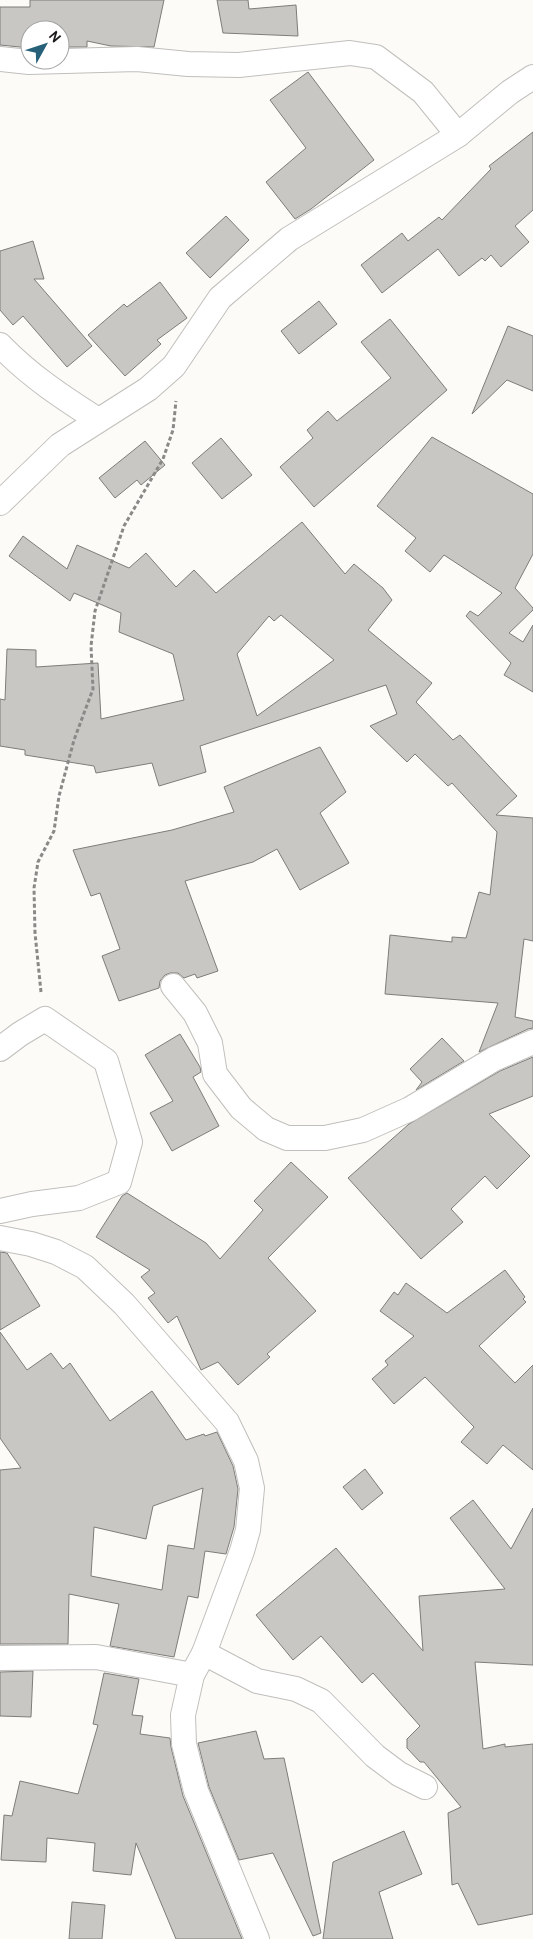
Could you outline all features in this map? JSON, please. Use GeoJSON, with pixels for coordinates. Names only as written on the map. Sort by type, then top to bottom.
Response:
{"type":"FeatureCollection","features":[{"type":"Feature","properties":{"kind":"street"},"geometry":{"type":"LineString","coordinates":[[0,59],[30,62],[138,59],[188,64],[239,65],[350,53],[376,57],[423,92],[458,135]]}},
{"type":"Feature","properties":{"kind":"street"},"geometry":{"type":"LineString","coordinates":[[0,503],[60,445],[148,389],[174,366],[220,298],[289,239],[458,135],[510,92],[533,77]]}},
{"type":"Feature","properties":{"kind":"street"},"geometry":{"type":"LineString","coordinates":[[0,345],[21,366],[54,392],[98,420]]}},
{"type":"Feature","properties":{"kind":"street"},"geometry":{"type":"LineString","coordinates":[[173,986],[195,1013],[210,1042],[215,1074],[240,1108],[266,1129],[287,1138],[326,1138],[363,1130],[410,1110],[494,1059],[533,1042]]}},
{"type":"Feature","properties":{"kind":"street"},"geometry":{"type":"LineString","coordinates":[[0,1049],[45,1019],[106,1061],[130,1142],[119,1182],[79,1198],[32,1204],[0,1211]]}},
{"type":"Feature","properties":{"kind":"street"},"geometry":{"type":"LineString","coordinates":[[0,1238],[56,1252],[85,1267],[124,1304],[226,1422],[246,1460],[252,1488],[248,1530],[242,1552],[204,1653],[192,1675],[183,1715],[184,1744],[196,1791],[257,1939]]}},
{"type":"Feature","properties":{"kind":"street"},"geometry":{"type":"LineString","coordinates":[[204,1653],[258,1681],[296,1689],[321,1701],[375,1756],[398,1774],[425,1787]]}},
{"type":"Feature","properties":{"kind":"street"},"geometry":{"type":"LineString","coordinates":[[0,1658],[96,1657],[192,1675]]}},
{"type":"Feature","properties":{"kind":"path"},"geometry":{"type":"LineString","coordinates":[[45,1019],[35,933],[34,888],[38,862],[54,831],[59,796],[74,740],[93,689],[91,646],[95,611],[124,526],[163,459],[173,430],[176,394],[174,366]]}},
{"type":"Feature","properties":{"kind":"building"},"geometry":{"type":"Polygon","coordinates":[[[30,0],[164,0],[154,47],[111,46],[87,41],[87,47],[70,47],[70,20],[20,20],[20,47],[0,45],[0,7],[30,7],[30,0]]]}},
{"type":"Feature","properties":{"kind":"building"},"geometry":{"type":"Polygon","coordinates":[[[217,0],[248,0],[249,9],[296,5],[298,36],[223,33],[217,0]]]}},
{"type":"Feature","properties":{"kind":"building"},"geometry":{"type":"Polygon","coordinates":[[[308,72],[374,160],[311,209],[295,219],[266,182],[306,148],[270,100],[308,72]]]}},
{"type":"Feature","properties":{"kind":"building"},"geometry":{"type":"Polygon","coordinates":[[[533,132],[533,210],[515,226],[529,242],[501,267],[491,255],[485,261],[482,258],[459,276],[438,249],[382,293],[361,265],[402,233],[408,241],[439,217],[442,220],[491,169],[489,166],[533,132]]]}},
{"type":"Feature","properties":{"kind":"building"},"geometry":{"type":"Polygon","coordinates":[[[226,216],[249,240],[210,278],[186,253],[226,216]]]}},
{"type":"Feature","properties":{"kind":"building"},"geometry":{"type":"Polygon","coordinates":[[[33,241],[44,279],[34,279],[92,346],[67,367],[23,316],[13,325],[0,310],[0,251],[33,241]]]}},
{"type":"Feature","properties":{"kind":"building"},"geometry":{"type":"Polygon","coordinates":[[[160,282],[187,318],[157,340],[161,344],[125,376],[88,335],[124,304],[127,307],[160,282]]]}},
{"type":"Feature","properties":{"kind":"building"},"geometry":{"type":"Polygon","coordinates":[[[319,301],[337,324],[299,354],[281,331],[319,301]]]}},
{"type":"Feature","properties":{"kind":"building"},"geometry":{"type":"Polygon","coordinates":[[[390,319],[447,390],[314,507],[280,467],[313,438],[307,430],[328,411],[337,421],[391,378],[361,342],[390,319]]]}},
{"type":"Feature","properties":{"kind":"building"},"geometry":{"type":"Polygon","coordinates":[[[508,326],[533,336],[533,391],[507,380],[472,414],[508,326]]]}},
{"type":"Feature","properties":{"kind":"building"},"geometry":{"type":"Polygon","coordinates":[[[432,437],[533,494],[533,554],[515,588],[533,610],[509,633],[523,642],[533,625],[533,692],[504,675],[511,663],[466,616],[470,611],[478,616],[502,593],[444,555],[430,572],[405,551],[416,538],[377,506],[432,437]]]}},
{"type":"Feature","properties":{"kind":"building"},"geometry":{"type":"Polygon","coordinates":[[[221,438],[252,475],[222,499],[192,463],[221,438]]]}},
{"type":"Feature","properties":{"kind":"building"},"geometry":{"type":"Polygon","coordinates":[[[145,441],[165,465],[141,485],[137,480],[115,498],[99,478],[145,441]]]}},
{"type":"Feature","properties":{"kind":"building"},"geometry":{"type":"Polygon","coordinates":[[[302,522],[345,574],[354,564],[383,588],[392,600],[368,630],[432,683],[416,702],[453,740],[460,735],[517,796],[496,815],[533,818],[533,941],[524,939],[515,1017],[533,1021],[533,1028],[479,1052],[498,1003],[385,994],[390,935],[452,942],[452,937],[466,938],[479,892],[490,895],[497,832],[452,783],[448,786],[415,754],[407,762],[370,726],[397,714],[386,685],[200,746],[206,772],[159,786],[152,763],[96,773],[94,766],[25,755],[25,750],[0,746],[0,699],[5,700],[7,649],[36,650],[36,667],[98,663],[101,719],[184,700],[173,654],[119,632],[121,613],[74,593],[70,601],[9,556],[23,536],[67,569],[77,545],[129,568],[146,553],[176,587],[194,570],[216,593],[302,522]],[[281,615],[274,621],[269,616],[237,654],[257,716],[334,660],[281,615]]]}},
{"type":"Feature","properties":{"kind":"building"},"geometry":{"type":"Polygon","coordinates":[[[320,747],[346,792],[320,813],[349,863],[300,890],[277,849],[253,862],[185,881],[218,971],[197,978],[195,974],[184,978],[178,973],[170,973],[165,975],[160,981],[159,988],[119,1001],[102,956],[120,949],[100,893],[91,896],[73,850],[172,830],[234,812],[224,787],[320,747]]]}},
{"type":"Feature","properties":{"kind":"building"},"geometry":{"type":"Polygon","coordinates":[[[180,1034],[200,1067],[201,1072],[193,1077],[219,1126],[172,1151],[150,1113],[173,1101],[145,1055],[180,1034]]]}},
{"type":"Feature","properties":{"kind":"building"},"geometry":{"type":"Polygon","coordinates":[[[442,1038],[464,1061],[416,1090],[422,1082],[410,1069],[442,1038]]]}},
{"type":"Feature","properties":{"kind":"building"},"geometry":{"type":"Polygon","coordinates":[[[533,1057],[533,1096],[489,1114],[530,1156],[497,1189],[485,1176],[451,1209],[463,1222],[421,1259],[348,1178],[409,1124],[500,1071],[533,1057]]]}},
{"type":"Feature","properties":{"kind":"building"},"geometry":{"type":"Polygon","coordinates":[[[291,1162],[328,1197],[268,1258],[316,1311],[267,1354],[270,1357],[238,1385],[218,1362],[201,1370],[177,1316],[168,1323],[148,1298],[155,1293],[141,1277],[150,1270],[96,1237],[122,1196],[127,1193],[206,1243],[220,1259],[263,1210],[254,1201],[291,1162]]]}},
{"type":"Feature","properties":{"kind":"building"},"geometry":{"type":"Polygon","coordinates":[[[0,1252],[7,1253],[40,1306],[0,1330],[0,1252]]]}},
{"type":"Feature","properties":{"kind":"building"},"geometry":{"type":"Polygon","coordinates":[[[505,1270],[525,1297],[523,1299],[526,1302],[479,1346],[515,1383],[533,1365],[533,1470],[503,1445],[487,1464],[461,1442],[474,1427],[425,1377],[394,1404],[372,1379],[388,1365],[385,1361],[414,1336],[380,1311],[394,1292],[398,1295],[406,1283],[447,1313],[505,1270]]]}},
{"type":"Feature","properties":{"kind":"building"},"geometry":{"type":"Polygon","coordinates":[[[0,1332],[27,1370],[51,1353],[63,1369],[70,1363],[110,1421],[152,1391],[186,1440],[217,1432],[233,1466],[238,1489],[234,1527],[226,1554],[205,1551],[198,1598],[188,1596],[174,1657],[110,1646],[119,1604],[69,1594],[68,1644],[0,1644],[0,1470],[21,1468],[0,1438],[0,1332]],[[203,1488],[153,1506],[146,1539],[94,1527],[91,1576],[162,1590],[168,1545],[194,1549],[203,1488]]]}},
{"type":"Feature","properties":{"kind":"building"},"geometry":{"type":"Polygon","coordinates":[[[365,1469],[383,1493],[362,1510],[343,1487],[365,1469]]]}},
{"type":"Feature","properties":{"kind":"building"},"geometry":{"type":"Polygon","coordinates":[[[473,1500],[511,1549],[533,1508],[533,1665],[475,1662],[483,1749],[505,1744],[505,1747],[533,1744],[533,1914],[478,1925],[458,1883],[452,1885],[448,1813],[461,1807],[424,1762],[420,1762],[407,1748],[407,1739],[420,1726],[373,1673],[362,1683],[321,1636],[293,1660],[256,1615],[336,1548],[423,1651],[419,1596],[505,1589],[450,1518],[473,1500]]]}},
{"type":"Feature","properties":{"kind":"building"},"geometry":{"type":"Polygon","coordinates":[[[33,1671],[31,1717],[0,1716],[0,1672],[33,1671]]]}},
{"type":"Feature","properties":{"kind":"building"},"geometry":{"type":"Polygon","coordinates":[[[104,1673],[139,1679],[132,1715],[143,1716],[140,1734],[170,1738],[183,1796],[242,1939],[176,1939],[136,1843],[131,1875],[93,1871],[95,1843],[47,1838],[46,1862],[1,1860],[4,1815],[12,1816],[20,1781],[78,1794],[98,1725],[93,1724],[104,1673]]]}},
{"type":"Feature","properties":{"kind":"building"},"geometry":{"type":"Polygon","coordinates":[[[256,1731],[264,1759],[284,1758],[321,1933],[313,1936],[273,1853],[239,1860],[209,1787],[198,1743],[256,1731]]]}},
{"type":"Feature","properties":{"kind":"building"},"geometry":{"type":"Polygon","coordinates":[[[404,1831],[422,1874],[379,1892],[393,1939],[323,1939],[333,1862],[404,1831]]]}},
{"type":"Feature","properties":{"kind":"building"},"geometry":{"type":"Polygon","coordinates":[[[72,1902],[105,1905],[102,1939],[69,1939],[72,1902]]]}}]}
